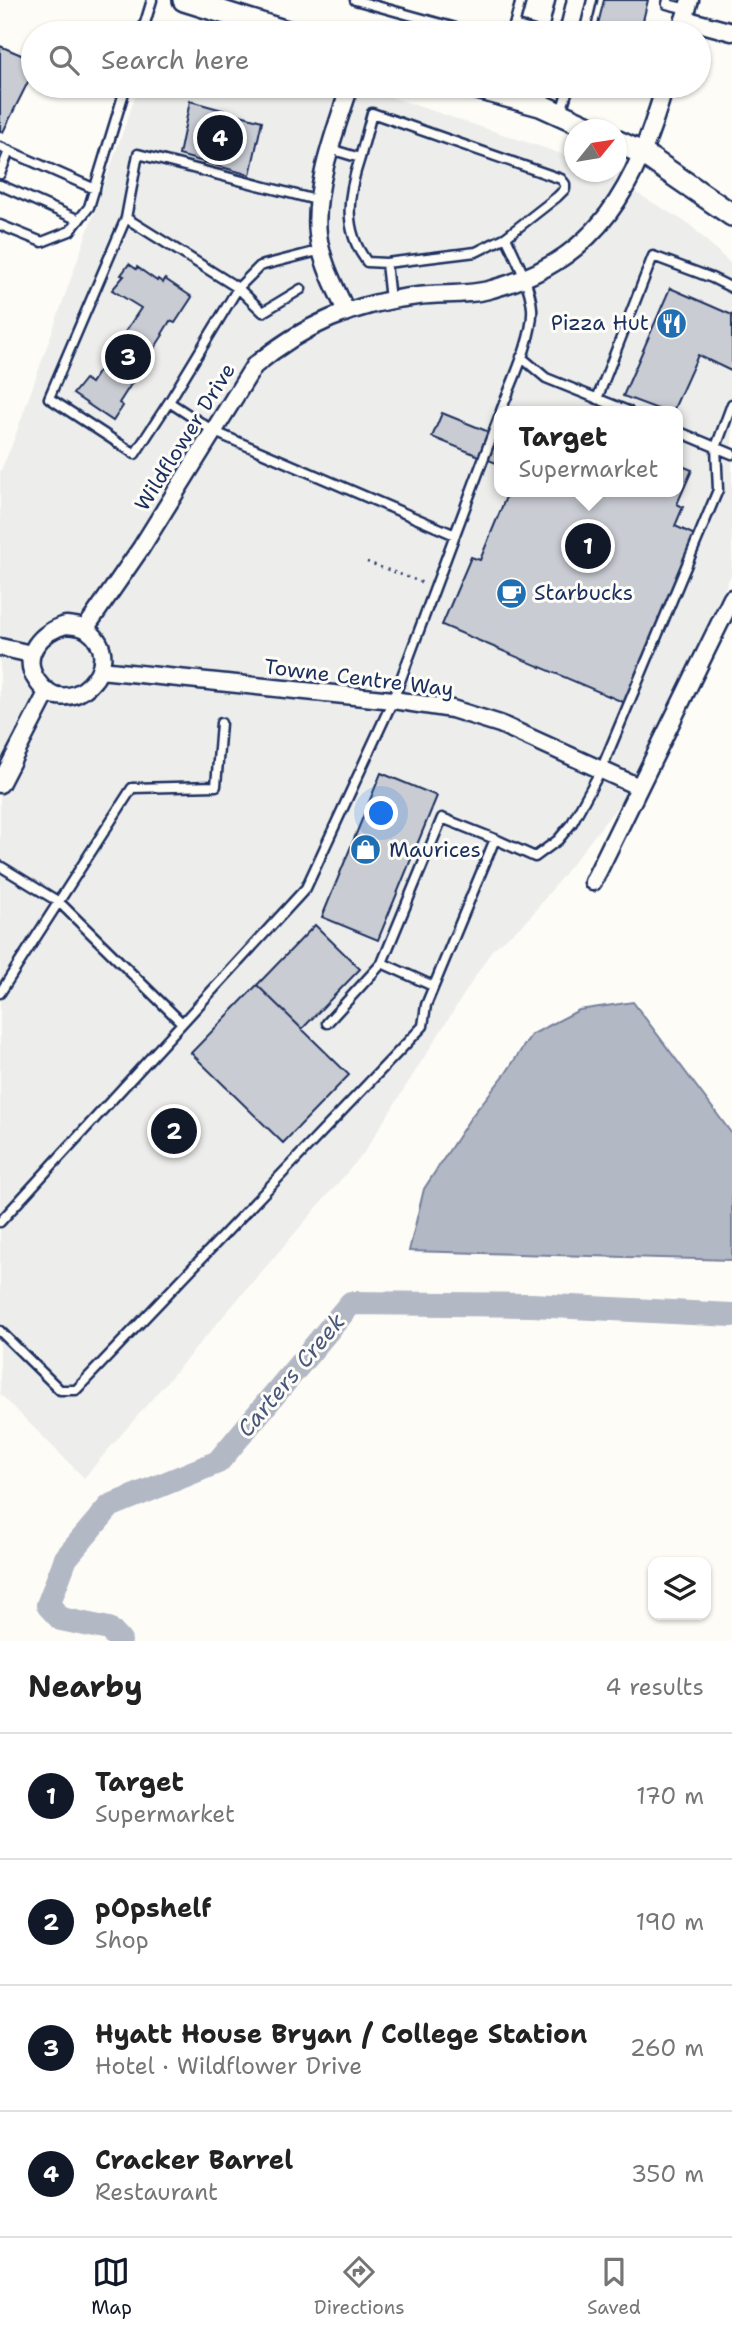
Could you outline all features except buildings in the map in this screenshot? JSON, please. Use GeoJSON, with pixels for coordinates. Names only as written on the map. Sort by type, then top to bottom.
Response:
{"type":"FeatureCollection","features":[{"type":"Feature","properties":{"kind":"main road"},"geometry":{"type":"LineString","coordinates":[[184,0],[251,21]]}},
{"type":"Feature","properties":{"kind":"main road"},"geometry":{"type":"LineString","coordinates":[[510,98],[573,119]]}},
{"type":"Feature","properties":{"kind":"main road"},"geometry":{"type":"LineString","coordinates":[[627,146],[642,153],[732,215]]}},
{"type":"Feature","properties":{"kind":"street"},"geometry":{"type":"LineString","coordinates":[[685,15],[702,21]]}},
{"type":"Feature","properties":{"kind":"street"},"geometry":{"type":"LineString","coordinates":[[711,24],[732,32]]}},
{"type":"Feature","properties":{"kind":"street"},"geometry":{"type":"LineString","coordinates":[[346,98],[330,149],[320,201],[318,234],[328,271],[346,311]]}},
{"type":"Feature","properties":{"kind":"street","name":"Wildflower Drive"},"geometry":{"type":"LineString","coordinates":[[86,629],[141,548],[254,366],[276,348],[346,311],[390,300],[490,290],[524,278],[559,260],[582,244],[624,192],[642,153],[661,98]]}},
{"type":"Feature","properties":{"kind":"street"},"geometry":{"type":"LineString","coordinates":[[593,882],[732,598]]}},
{"type":"Feature","properties":{"kind":"street"},"geometry":{"type":"LineString","coordinates":[[66,625],[86,629],[99,643],[102,656],[100,670],[93,684],[79,693],[63,697],[48,691],[37,681],[32,669],[32,654],[37,642],[55,628],[66,625]]}},
{"type":"Feature","properties":{"kind":"street"},"geometry":{"type":"LineString","coordinates":[[0,647],[32,654]]}},
{"type":"Feature","properties":{"kind":"street","name":"Towne Centre Way"},"geometry":{"type":"LineString","coordinates":[[100,670],[393,700],[453,709],[500,724],[639,788]]}},
{"type":"Feature","properties":{"kind":"street"},"geometry":{"type":"LineString","coordinates":[[0,784],[48,691]]}},
{"type":"Feature","properties":{"kind":"lane"},"geometry":{"type":"LineString","coordinates":[[146,21],[152,0]]}},
{"type":"Feature","properties":{"kind":"lane"},"geometry":{"type":"LineString","coordinates":[[355,0],[430,21]]}},
{"type":"Feature","properties":{"kind":"lane"},"geometry":{"type":"LineString","coordinates":[[515,21],[521,0]]}},
{"type":"Feature","properties":{"kind":"lane"},"geometry":{"type":"LineString","coordinates":[[555,21],[561,0]]}},
{"type":"Feature","properties":{"kind":"lane"},"geometry":{"type":"LineString","coordinates":[[587,21],[592,0]]}},
{"type":"Feature","properties":{"kind":"lane"},"geometry":{"type":"LineString","coordinates":[[668,0],[667,4],[685,15]]}},
{"type":"Feature","properties":{"kind":"lane"},"geometry":{"type":"LineString","coordinates":[[0,225],[42,242],[70,231],[89,207],[122,98]]}},
{"type":"Feature","properties":{"kind":"lane"},"geometry":{"type":"LineString","coordinates":[[561,113],[565,98]]}},
{"type":"Feature","properties":{"kind":"lane"},"geometry":{"type":"LineString","coordinates":[[372,113],[561,179],[565,189],[506,237],[476,253],[386,263],[367,262],[356,248],[349,223],[351,184],[372,113]]}},
{"type":"Feature","properties":{"kind":"lane"},"geometry":{"type":"LineString","coordinates":[[0,174],[4,149],[95,188]]}},
{"type":"Feature","properties":{"kind":"lane"},"geometry":{"type":"LineString","coordinates":[[330,149],[360,158]]}},
{"type":"Feature","properties":{"kind":"lane"},"geometry":{"type":"LineString","coordinates":[[320,201],[138,155],[126,218],[49,398],[135,454],[238,288],[260,266],[322,250]]}},
{"type":"Feature","properties":{"kind":"lane"},"geometry":{"type":"LineString","coordinates":[[0,185],[79,220]]}},
{"type":"Feature","properties":{"kind":"lane"},"geometry":{"type":"LineString","coordinates":[[126,218],[238,288],[263,312],[301,289]]}},
{"type":"Feature","properties":{"kind":"lane"},"geometry":{"type":"LineString","coordinates":[[503,406],[529,337],[532,308],[524,278],[506,237]]}},
{"type":"Feature","properties":{"kind":"lane"},"geometry":{"type":"LineString","coordinates":[[597,399],[653,256],[732,288]]}},
{"type":"Feature","properties":{"kind":"lane"},"geometry":{"type":"LineString","coordinates":[[386,263],[390,300]]}},
{"type":"Feature","properties":{"kind":"lane"},"geometry":{"type":"LineString","coordinates":[[521,357],[546,378],[615,406]]}},
{"type":"Feature","properties":{"kind":"lane"},"geometry":{"type":"LineString","coordinates":[[169,402],[215,432],[455,535]]}},
{"type":"Feature","properties":{"kind":"lane"},"geometry":{"type":"LineString","coordinates":[[327,1023],[382,963],[442,818],[535,858],[558,840],[572,824],[601,770],[718,490],[716,447],[732,404]]}},
{"type":"Feature","properties":{"kind":"lane"},"geometry":{"type":"LineString","coordinates":[[0,1222],[306,888],[393,700],[494,430]]}},
{"type":"Feature","properties":{"kind":"lane"},"geometry":{"type":"LineString","coordinates":[[683,433],[732,454]]}},
{"type":"Feature","properties":{"kind":"lane"},"geometry":{"type":"LineString","coordinates":[[0,993],[132,788],[216,786],[221,723]]}},
{"type":"Feature","properties":{"kind":"lane"},"geometry":{"type":"LineString","coordinates":[[0,1331],[60,1390],[76,1390],[422,1026],[433,986],[495,839]]}},
{"type":"Feature","properties":{"kind":"lane"},"geometry":{"type":"LineString","coordinates":[[0,866],[59,902],[182,1023]]}},
{"type":"Feature","properties":{"kind":"lane"},"geometry":{"type":"LineString","coordinates":[[382,963],[433,986]]}},
{"type":"Feature","properties":{"kind":"path"},"geometry":{"type":"LineString","coordinates":[[367,562],[435,588]]}},
{"type":"Feature","properties":{"kind":"shaded area"},"geometry":{"type":"Polygon","coordinates":[[[135,98],[394,98],[564,155],[564,182],[618,182],[689,224],[732,265],[732,572],[651,764],[527,921],[492,950],[363,1154],[84,1478],[0,1394],[0,472],[12,445],[135,98]]]}},
{"type":"Feature","properties":{"kind":"shaded area"},"geometry":{"type":"Polygon","coordinates":[[[633,1002],[732,1134],[732,1260],[409,1251],[424,1189],[471,1117],[506,1073],[531,1035],[579,1010],[633,1002]]]}},
{"type":"Feature","properties":{"kind":"waterway","name":"Carters Creek"},"geometry":{"type":"LineString","coordinates":[[120,1641],[109,1629],[61,1619],[48,1605],[66,1558],[110,1506],[218,1462],[351,1303],[532,1305],[732,1315]]}},
{"type":"Feature","properties":{"kind":"place","name":"Cracker Barrel"},"geometry":{"type":"Point","coordinates":[220,138]}},
{"type":"Feature","properties":{"kind":"place","name":"Pizza Hut"},"geometry":{"type":"Point","coordinates":[672,323]}},
{"type":"Feature","properties":{"kind":"place","name":"Hyatt House Bryan / College Station"},"geometry":{"type":"Point","coordinates":[128,357]}},
{"type":"Feature","properties":{"kind":"place","name":"Target"},"geometry":{"type":"Point","coordinates":[588,546]}},
{"type":"Feature","properties":{"kind":"place","name":"Starbucks"},"geometry":{"type":"Point","coordinates":[511,593]}},
{"type":"Feature","properties":{"kind":"place","name":"Maurices"},"geometry":{"type":"Point","coordinates":[366,850]}},
{"type":"Feature","properties":{"kind":"place","name":"pOpshelf"},"geometry":{"type":"Point","coordinates":[174,1131]}}]}
